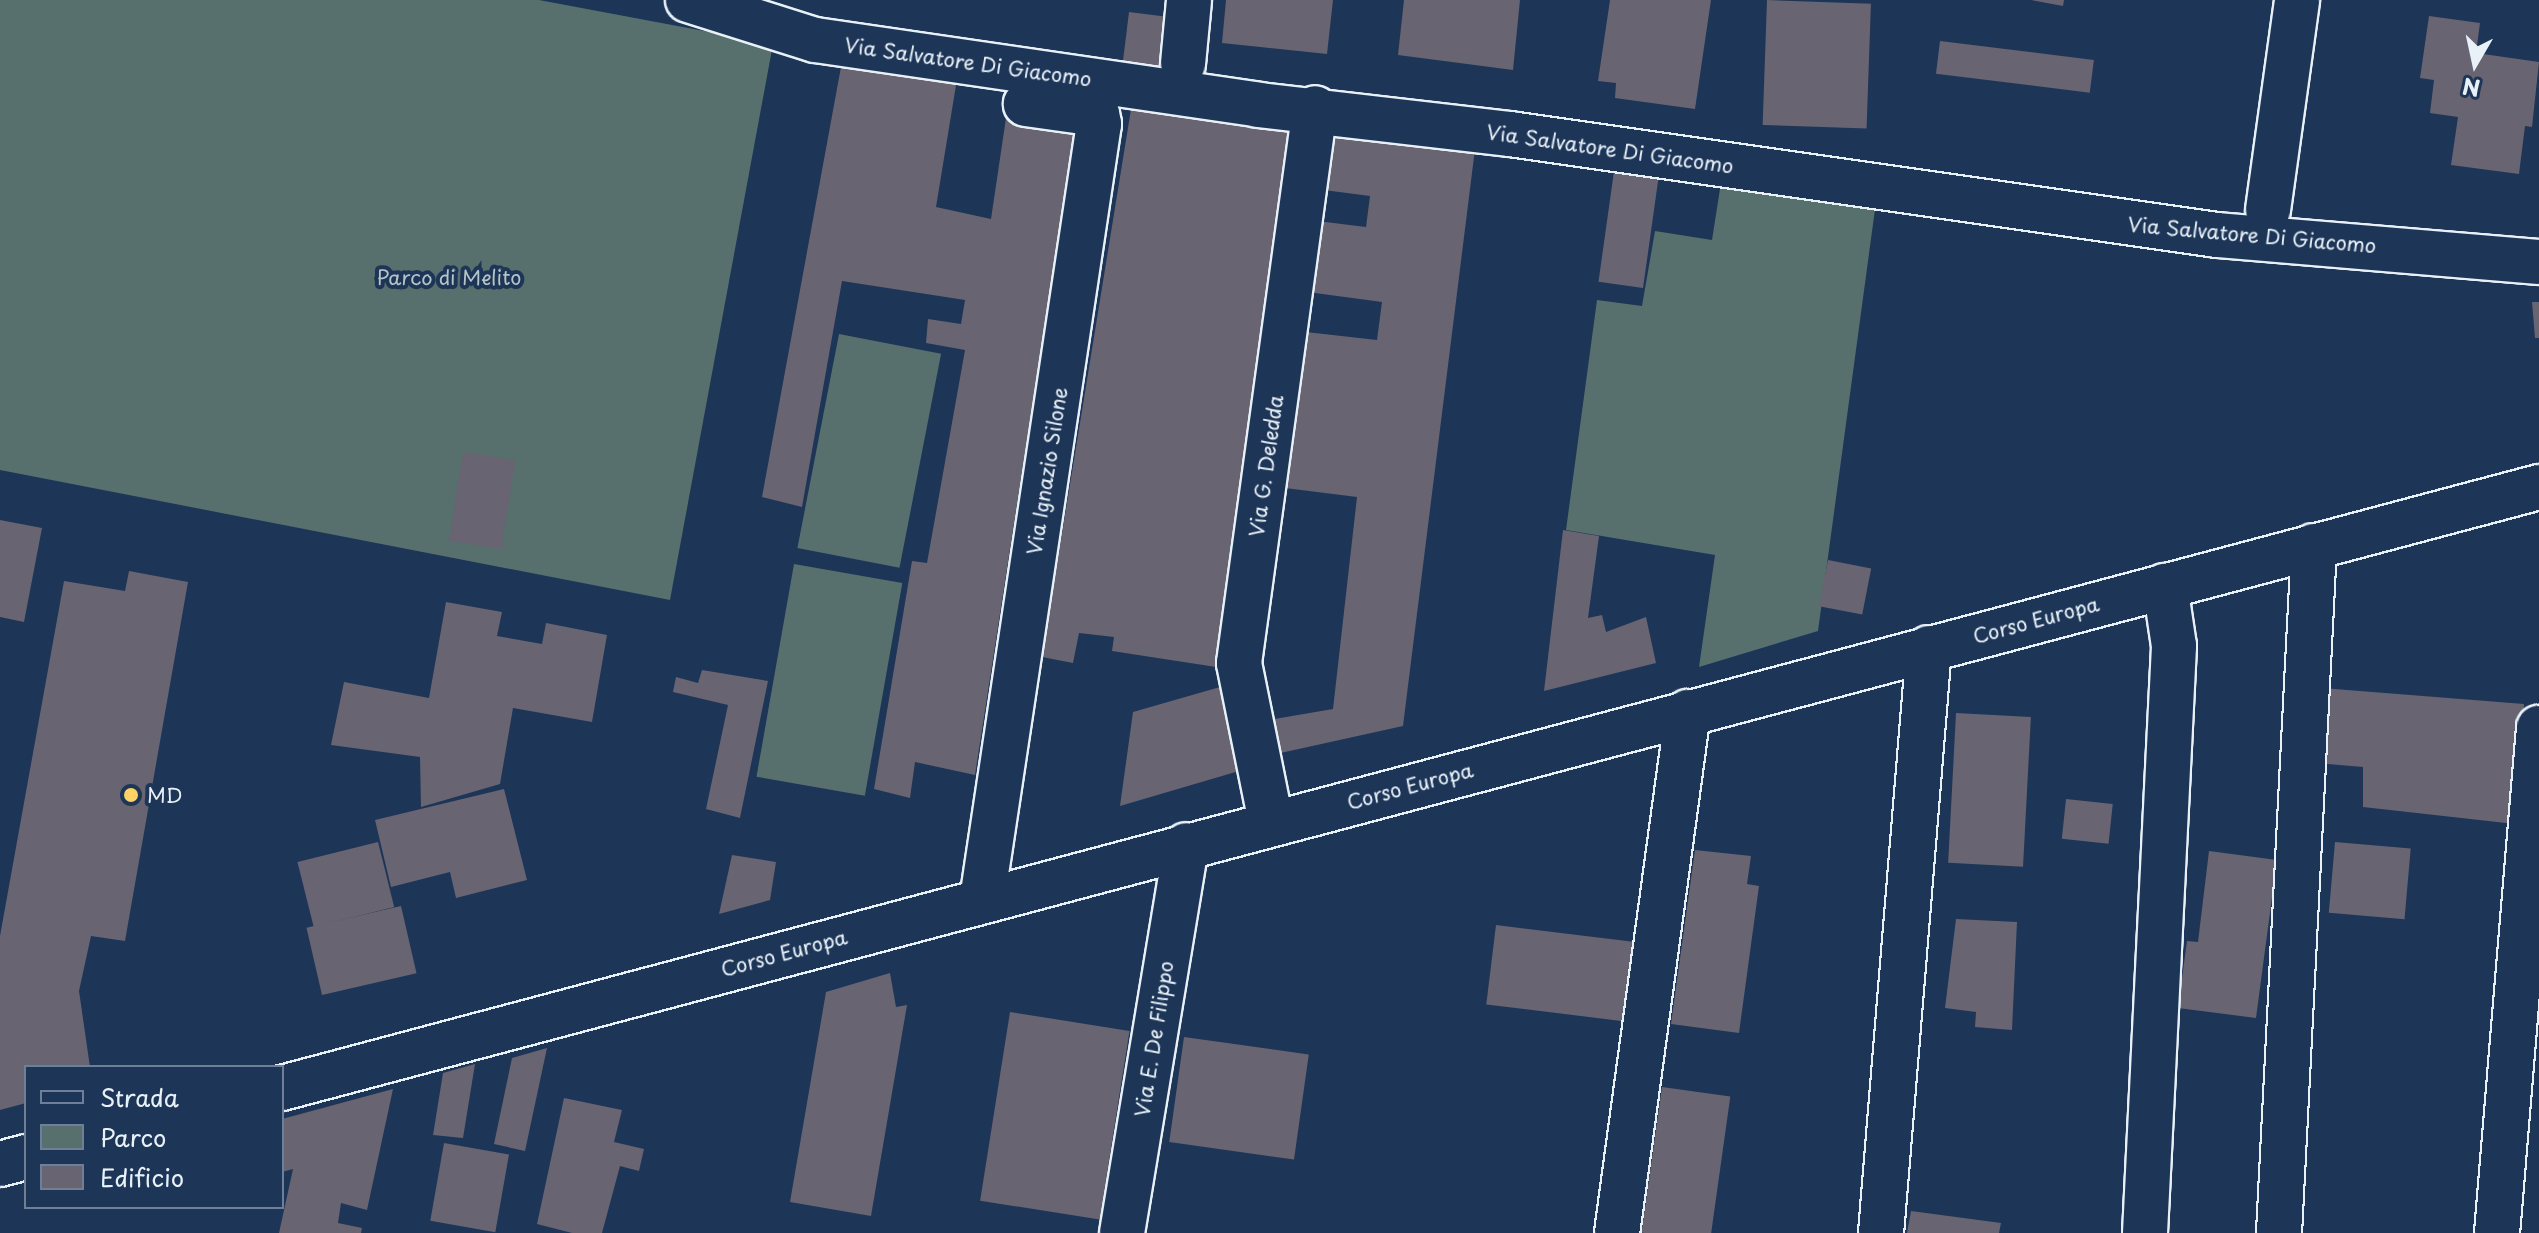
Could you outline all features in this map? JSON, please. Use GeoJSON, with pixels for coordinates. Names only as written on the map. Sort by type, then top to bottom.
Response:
{"type":"FeatureCollection","features":[{"type":"Feature","properties":{"kind":"street","name":"Via Salvatore Di Giacomo"},"geometry":{"type":"LineString","coordinates":[[688,0],[772,11],[815,40],[1258,105],[1315,108],[2099,220],[2539,262]]}},
{"type":"Feature","properties":{"kind":"street"},"geometry":{"type":"LineString","coordinates":[[1183,64],[1189,0]]}},
{"type":"Feature","properties":{"kind":"street"},"geometry":{"type":"LineString","coordinates":[[2268,210],[2297,0]]}},
{"type":"Feature","properties":{"kind":"street","name":"Via Ignazio Silone"},"geometry":{"type":"LineString","coordinates":[[982,900],[1099,124],[1097,114],[1026,104]]}},
{"type":"Feature","properties":{"kind":"street","name":"Via G. Deledda"},"geometry":{"type":"LineString","coordinates":[[1271,822],[1239,663],[1315,108]]}},
{"type":"Feature","properties":{"kind":"street","name":"Corso Europa"},"geometry":{"type":"LineString","coordinates":[[284,1087],[1271,822],[2539,487]]}},
{"type":"Feature","properties":{"kind":"street"},"geometry":{"type":"LineString","coordinates":[[2279,1233],[2314,546]]}},
{"type":"Feature","properties":{"kind":"street"},"geometry":{"type":"LineString","coordinates":[[2145,1233],[2174,646],[2165,586]]}},
{"type":"Feature","properties":{"kind":"street"},"geometry":{"type":"LineString","coordinates":[[1881,1233],[1929,648]]}},
{"type":"Feature","properties":{"kind":"street"},"geometry":{"type":"LineString","coordinates":[[1617,1233],[1688,712]]}},
{"type":"Feature","properties":{"kind":"street"},"geometry":{"type":"LineString","coordinates":[[2497,1233],[2539,728]]}},
{"type":"Feature","properties":{"kind":"street","name":"Via E. De Filippo"},"geometry":{"type":"LineString","coordinates":[[1122,1233],[1186,845]]}},
{"type":"Feature","properties":{"kind":"street"},"geometry":{"type":"LineString","coordinates":[[0,1164],[24,1158]]}},
{"type":"Feature","properties":{"kind":"green space","name":"Parco di Melito"},"geometry":{"type":"Polygon","coordinates":[[[0,0],[539,0],[773,44],[670,600],[0,470],[0,0]]]}},
{"type":"Feature","properties":{"kind":"green space"},"geometry":{"type":"Polygon","coordinates":[[[1722,176],[1876,202],[1818,631],[1699,667],[1715,555],[1566,530],[1597,300],[1642,306],[1655,231],[1712,240],[1722,176]]]}},
{"type":"Feature","properties":{"kind":"green space"},"geometry":{"type":"Polygon","coordinates":[[[839,334],[941,354],[899,568],[797,548],[839,334]]]}},
{"type":"Feature","properties":{"kind":"green space"},"geometry":{"type":"Polygon","coordinates":[[[794,564],[902,583],[865,796],[756,777],[794,564]]]}},
{"type":"Feature","properties":{"kind":"building"},"geometry":{"type":"Polygon","coordinates":[[[1226,0],[1333,0],[1327,54],[1222,43],[1226,0]]]}},
{"type":"Feature","properties":{"kind":"building"},"geometry":{"type":"Polygon","coordinates":[[[1404,0],[1520,0],[1513,70],[1398,55],[1404,0]]]}},
{"type":"Feature","properties":{"kind":"building"},"geometry":{"type":"Polygon","coordinates":[[[1610,0],[1711,0],[1695,109],[1615,98],[1616,83],[1598,81],[1610,0]]]}},
{"type":"Feature","properties":{"kind":"building"},"geometry":{"type":"Polygon","coordinates":[[[1767,0],[1871,4],[1867,129],[1763,125],[1767,0]]]}},
{"type":"Feature","properties":{"kind":"building"},"geometry":{"type":"Polygon","coordinates":[[[2031,0],[2064,0],[2063,6],[2031,0]]]}},
{"type":"Feature","properties":{"kind":"building"},"geometry":{"type":"Polygon","coordinates":[[[1129,12],[1167,17],[1160,69],[1123,65],[1129,12]]]}},
{"type":"Feature","properties":{"kind":"building"},"geometry":{"type":"Polygon","coordinates":[[[2429,16],[2480,23],[2476,53],[2539,62],[2532,127],[2525,126],[2519,174],[2451,165],[2458,117],[2430,113],[2434,80],[2420,78],[2429,16]]]}},
{"type":"Feature","properties":{"kind":"building"},"geometry":{"type":"Polygon","coordinates":[[[1940,41],[2094,60],[2090,93],[1936,74],[1940,41]]]}},
{"type":"Feature","properties":{"kind":"building"},"geometry":{"type":"Polygon","coordinates":[[[843,56],[958,73],[936,207],[991,219],[1006,118],[1075,129],[975,775],[915,762],[910,798],[874,789],[912,561],[927,563],[965,350],[926,343],[928,319],[961,324],[965,300],[842,281],[802,507],[762,497],[843,56]]]}},
{"type":"Feature","properties":{"kind":"building"},"geometry":{"type":"Polygon","coordinates":[[[1133,97],[1295,118],[1216,667],[1112,651],[1114,637],[1079,633],[1073,663],[1042,657],[1133,97]]]}},
{"type":"Feature","properties":{"kind":"building"},"geometry":{"type":"Polygon","coordinates":[[[1323,123],[1476,141],[1403,726],[1276,754],[1268,720],[1333,709],[1357,497],[1277,487],[1297,331],[1377,340],[1382,302],[1300,291],[1309,220],[1366,227],[1370,196],[1316,189],[1323,123]]]}},
{"type":"Feature","properties":{"kind":"building"},"geometry":{"type":"Polygon","coordinates":[[[1616,157],[1661,163],[1643,288],[1598,282],[1616,157]]]}},
{"type":"Feature","properties":{"kind":"building"},"geometry":{"type":"Polygon","coordinates":[[[2532,302],[2539,302],[2539,338],[2535,338],[2532,302]]]}},
{"type":"Feature","properties":{"kind":"building"},"geometry":{"type":"Polygon","coordinates":[[[463,452],[515,460],[501,549],[449,541],[463,452]]]}},
{"type":"Feature","properties":{"kind":"building"},"geometry":{"type":"Polygon","coordinates":[[[0,520],[42,528],[24,622],[0,617],[0,520]]]}},
{"type":"Feature","properties":{"kind":"building"},"geometry":{"type":"Polygon","coordinates":[[[1563,530],[1599,536],[1588,618],[1602,615],[1606,632],[1646,617],[1656,663],[1544,691],[1563,530]]]}},
{"type":"Feature","properties":{"kind":"building"},"geometry":{"type":"Polygon","coordinates":[[[1828,560],[1871,568],[1862,615],[1819,606],[1828,560]]]}},
{"type":"Feature","properties":{"kind":"building"},"geometry":{"type":"Polygon","coordinates":[[[129,571],[188,582],[125,941],[91,936],[79,991],[90,1065],[24,1065],[24,1104],[0,1110],[0,936],[64,581],[125,591],[129,571]]]}},
{"type":"Feature","properties":{"kind":"building"},"geometry":{"type":"Polygon","coordinates":[[[446,602],[502,612],[497,636],[542,644],[546,623],[607,635],[592,722],[513,708],[500,784],[421,807],[420,757],[331,745],[344,682],[429,698],[446,602]]]}},
{"type":"Feature","properties":{"kind":"building"},"geometry":{"type":"Polygon","coordinates":[[[702,670],[768,681],[740,818],[706,809],[728,705],[673,692],[676,677],[698,683],[702,670]]]}},
{"type":"Feature","properties":{"kind":"building"},"geometry":{"type":"Polygon","coordinates":[[[1220,687],[1239,771],[1120,806],[1133,712],[1220,687]]]}},
{"type":"Feature","properties":{"kind":"building"},"geometry":{"type":"Polygon","coordinates":[[[2322,688],[2524,704],[2515,824],[2363,807],[2363,767],[2316,763],[2322,688]]]}},
{"type":"Feature","properties":{"kind":"building"},"geometry":{"type":"Polygon","coordinates":[[[1956,713],[2031,717],[2023,867],[1948,863],[1956,713]]]}},
{"type":"Feature","properties":{"kind":"building"},"geometry":{"type":"Polygon","coordinates":[[[504,789],[527,880],[456,898],[450,872],[391,887],[375,820],[504,789]]]}},
{"type":"Feature","properties":{"kind":"building"},"geometry":{"type":"Polygon","coordinates":[[[2066,799],[2113,804],[2109,844],[2062,839],[2066,799]]]}},
{"type":"Feature","properties":{"kind":"building"},"geometry":{"type":"Polygon","coordinates":[[[378,842],[394,907],[314,927],[297,862],[378,842]]]}},
{"type":"Feature","properties":{"kind":"building"},"geometry":{"type":"Polygon","coordinates":[[[2335,842],[2411,849],[2405,919],[2329,913],[2335,842]]]}},
{"type":"Feature","properties":{"kind":"building"},"geometry":{"type":"Polygon","coordinates":[[[1695,850],[1751,856],[1747,884],[1759,886],[1739,1033],[1671,1024],[1695,850]]]}},
{"type":"Feature","properties":{"kind":"building"},"geometry":{"type":"Polygon","coordinates":[[[2209,851],[2277,860],[2256,1018],[2178,1008],[2187,941],[2198,942],[2209,851]]]}},
{"type":"Feature","properties":{"kind":"building"},"geometry":{"type":"Polygon","coordinates":[[[732,855],[776,862],[770,900],[719,914],[732,855]]]}},
{"type":"Feature","properties":{"kind":"building"},"geometry":{"type":"Polygon","coordinates":[[[401,906],[417,973],[322,995],[306,928],[401,906]]]}},
{"type":"Feature","properties":{"kind":"building"},"geometry":{"type":"Polygon","coordinates":[[[1956,919],[2017,922],[2012,1030],[1975,1027],[1976,1012],[1945,1008],[1956,919]]]}},
{"type":"Feature","properties":{"kind":"building"},"geometry":{"type":"Polygon","coordinates":[[[1496,925],[1633,942],[1623,1021],[1486,1004],[1496,925]]]}},
{"type":"Feature","properties":{"kind":"building"},"geometry":{"type":"Polygon","coordinates":[[[890,973],[896,1007],[907,1005],[871,1216],[790,1202],[826,992],[890,973]]]}},
{"type":"Feature","properties":{"kind":"building"},"geometry":{"type":"Polygon","coordinates":[[[1010,1012],[1130,1031],[1100,1220],[980,1201],[1010,1012]]]}},
{"type":"Feature","properties":{"kind":"building"},"geometry":{"type":"Polygon","coordinates":[[[1184,1037],[1309,1055],[1294,1160],[1169,1142],[1184,1037]]]}},
{"type":"Feature","properties":{"kind":"building"},"geometry":{"type":"Polygon","coordinates":[[[547,1048],[525,1151],[494,1144],[512,1058],[547,1048]]]}},
{"type":"Feature","properties":{"kind":"building"},"geometry":{"type":"Polygon","coordinates":[[[475,1064],[463,1138],[433,1135],[443,1073],[475,1064]]]}},
{"type":"Feature","properties":{"kind":"building"},"geometry":{"type":"Polygon","coordinates":[[[1662,1087],[1730,1097],[1711,1233],[1642,1233],[1662,1087]]]}},
{"type":"Feature","properties":{"kind":"building"},"geometry":{"type":"Polygon","coordinates":[[[393,1089],[367,1210],[341,1203],[338,1223],[362,1228],[361,1233],[279,1233],[293,1169],[284,1171],[284,1118],[393,1089]]]}},
{"type":"Feature","properties":{"kind":"building"},"geometry":{"type":"Polygon","coordinates":[[[564,1098],[622,1110],[614,1142],[644,1149],[639,1171],[620,1166],[602,1233],[572,1233],[537,1224],[564,1098]]]}},
{"type":"Feature","properties":{"kind":"building"},"geometry":{"type":"Polygon","coordinates":[[[444,1143],[509,1154],[495,1232],[430,1221],[444,1143]]]}},
{"type":"Feature","properties":{"kind":"building"},"geometry":{"type":"Polygon","coordinates":[[[1911,1211],[2001,1223],[1999,1233],[1907,1233],[1911,1211]]]}},
{"type":"Feature","properties":{"kind":"place","name":"MD"},"geometry":{"type":"Point","coordinates":[131,795]}}]}
